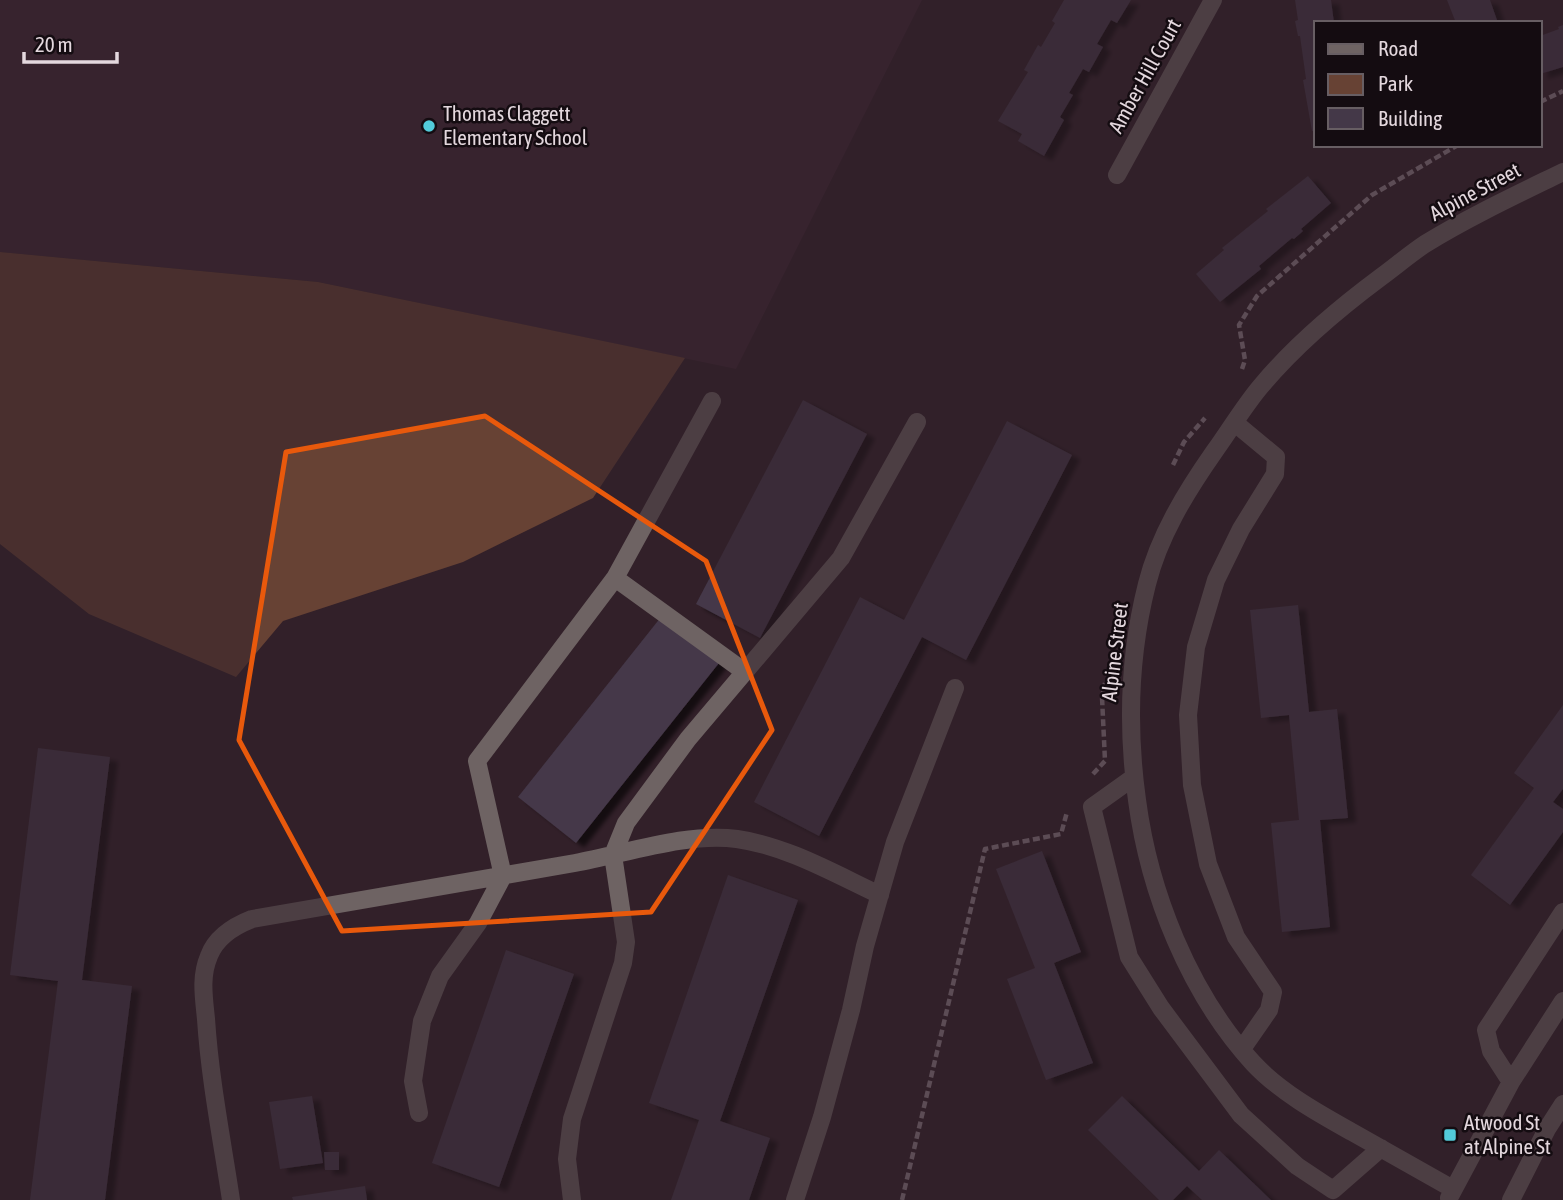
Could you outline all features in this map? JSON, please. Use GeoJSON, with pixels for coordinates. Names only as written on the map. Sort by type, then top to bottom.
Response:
{"type":"FeatureCollection","features":[{"type":"Feature","properties":{"kind":"street","name":"Amber Hill Court"},"geometry":{"type":"LineString","coordinates":[[1116,175],[1213,0]]}},
{"type":"Feature","properties":{"kind":"street","name":"Alpine Street"},"geometry":{"type":"LineString","coordinates":[[1451,1194],[1381,1148],[1313,1110],[1254,1063],[1203,994],[1167,921],[1152,878],[1140,826],[1134,777],[1130,700],[1147,583],[1162,541],[1193,483],[1259,388],[1302,342],[1423,246],[1505,200],[1563,172]]}},
{"type":"Feature","properties":{"kind":"street"},"geometry":{"type":"LineString","coordinates":[[419,1113],[413,1081],[422,1021],[440,975],[478,923],[503,876],[477,761],[615,578],[712,401]]}},
{"type":"Feature","properties":{"kind":"street"},"geometry":{"type":"LineString","coordinates":[[572,1200],[568,1159],[572,1119],[623,963],[626,942],[613,855],[626,823],[688,739],[841,558],[917,422]]}},
{"type":"Feature","properties":{"kind":"street"},"geometry":{"type":"LineString","coordinates":[[1235,423],[1276,457],[1275,474],[1241,529],[1216,580],[1196,647],[1188,715],[1192,785],[1208,864],[1236,937],[1273,992],[1269,1010],[1242,1049]]}},
{"type":"Feature","properties":{"kind":"street"},"geometry":{"type":"LineString","coordinates":[[615,578],[745,671]]}},
{"type":"Feature","properties":{"kind":"street"},"geometry":{"type":"LineString","coordinates":[[795,1200],[822,1116],[895,842],[956,688]]}},
{"type":"Feature","properties":{"kind":"street"},"geometry":{"type":"LineString","coordinates":[[1134,777],[1092,807],[1129,957],[1161,1008],[1241,1115],[1297,1166],[1334,1190],[1381,1148]]}},
{"type":"Feature","properties":{"kind":"street"},"geometry":{"type":"LineString","coordinates":[[231,1200],[208,1047],[203,976],[209,955],[216,943],[237,925],[252,919],[503,876],[684,841],[722,838],[766,846],[880,895]]}},
{"type":"Feature","properties":{"kind":"street"},"geometry":{"type":"LineString","coordinates":[[1511,1082],[1491,1051],[1486,1031],[1563,912]]}},
{"type":"Feature","properties":{"kind":"street"},"geometry":{"type":"LineString","coordinates":[[1451,1194],[1511,1082],[1563,1001]]}},
{"type":"Feature","properties":{"kind":"street"},"geometry":{"type":"LineString","coordinates":[[1511,1200],[1547,1129],[1563,1104]]}},
{"type":"Feature","properties":{"kind":"path"},"geometry":{"type":"LineString","coordinates":[[1542,101],[1563,91]]}},
{"type":"Feature","properties":{"kind":"highlighted area"},"geometry":{"type":"Polygon","coordinates":[[[485,416],[706,561],[772,730],[651,912],[342,931],[239,740],[286,452],[485,416]]]}},
{"type":"Feature","properties":{"kind":"shaded area","name":"Thomas Claggett Elementary School"},"geometry":{"type":"Polygon","coordinates":[[[0,0],[922,0],[736,369],[318,282],[0,252],[0,0]]]}},
{"type":"Feature","properties":{"kind":"green space"},"geometry":{"type":"Polygon","coordinates":[[[0,252],[318,282],[685,358],[593,498],[463,562],[283,621],[236,677],[89,614],[0,544],[0,252]]]}},
{"type":"Feature","properties":{"kind":"building"},"geometry":{"type":"Polygon","coordinates":[[[1064,0],[1131,0],[1117,23],[1111,20],[1097,44],[1103,47],[1089,72],[1083,69],[1069,93],[1073,95],[1060,117],[1064,120],[1044,156],[1018,141],[1022,134],[998,121],[1028,72],[1024,70],[1038,45],[1041,47],[1055,23],[1052,21],[1064,0]]]}},
{"type":"Feature","properties":{"kind":"building"},"geometry":{"type":"Polygon","coordinates":[[[1295,0],[1331,0],[1334,21],[1314,21],[1314,131],[1303,80],[1306,79],[1300,36],[1295,21],[1298,20],[1295,0]]]}},
{"type":"Feature","properties":{"kind":"building"},"geometry":{"type":"Polygon","coordinates":[[[1447,0],[1490,0],[1497,21],[1455,21],[1447,0]]]}},
{"type":"Feature","properties":{"kind":"building"},"geometry":{"type":"Polygon","coordinates":[[[1563,25],[1563,67],[1542,73],[1542,35],[1559,29],[1558,27],[1563,25]]]}},
{"type":"Feature","properties":{"kind":"building"},"geometry":{"type":"Polygon","coordinates":[[[1308,176],[1331,203],[1301,229],[1303,231],[1294,239],[1259,266],[1261,269],[1220,302],[1196,274],[1224,250],[1222,248],[1268,211],[1266,209],[1308,176]]]}},
{"type":"Feature","properties":{"kind":"building"},"geometry":{"type":"Polygon","coordinates":[[[803,400],[867,434],[760,638],[696,604],[803,400]]]}},
{"type":"Feature","properties":{"kind":"building"},"geometry":{"type":"Polygon","coordinates":[[[1007,421],[1072,455],[966,660],[922,637],[819,836],[754,802],[860,597],[904,620],[1007,421]]]}},
{"type":"Feature","properties":{"kind":"building"},"geometry":{"type":"Polygon","coordinates":[[[1298,605],[1309,712],[1337,709],[1348,818],[1320,820],[1330,927],[1282,932],[1271,823],[1299,820],[1289,715],[1261,718],[1250,610],[1298,605]]]}},
{"type":"Feature","properties":{"kind":"building"},"geometry":{"type":"Polygon","coordinates":[[[661,617],[719,663],[576,843],[518,797],[661,617]]]}},
{"type":"Feature","properties":{"kind":"building"},"geometry":{"type":"Polygon","coordinates":[[[1563,705],[1563,789],[1553,802],[1563,809],[1563,832],[1510,905],[1471,875],[1534,788],[1514,773],[1563,705]]]}},
{"type":"Feature","properties":{"kind":"building"},"geometry":{"type":"Polygon","coordinates":[[[38,748],[110,757],[82,980],[132,986],[105,1200],[30,1200],[58,981],[10,975],[38,748]]]}},
{"type":"Feature","properties":{"kind":"building"},"geometry":{"type":"Polygon","coordinates":[[[1042,851],[1081,952],[1054,963],[1093,1063],[1046,1080],[1007,979],[1035,968],[996,869],[1042,851]]]}},
{"type":"Feature","properties":{"kind":"building"},"geometry":{"type":"Polygon","coordinates":[[[728,875],[798,900],[720,1121],[770,1138],[749,1200],[671,1200],[699,1120],[649,1103],[728,875]]]}},
{"type":"Feature","properties":{"kind":"building"},"geometry":{"type":"Polygon","coordinates":[[[506,950],[574,974],[499,1187],[432,1163],[506,950]]]}},
{"type":"Feature","properties":{"kind":"building"},"geometry":{"type":"Polygon","coordinates":[[[312,1096],[323,1163],[280,1169],[269,1102],[312,1096]]]}},
{"type":"Feature","properties":{"kind":"building"},"geometry":{"type":"Polygon","coordinates":[[[1122,1096],[1199,1171],[1219,1150],[1271,1200],[1202,1200],[1187,1186],[1173,1200],[1159,1200],[1088,1130],[1122,1096]]]}},
{"type":"Feature","properties":{"kind":"building"},"geometry":{"type":"Polygon","coordinates":[[[324,1152],[339,1152],[339,1170],[325,1170],[324,1152]]]}},
{"type":"Feature","properties":{"kind":"building"},"geometry":{"type":"Polygon","coordinates":[[[365,1186],[367,1200],[293,1200],[292,1197],[365,1186]]]}},
{"type":"Feature","properties":{"kind":"place","name":"Thomas Claggett Elementary School"},"geometry":{"type":"Point","coordinates":[429,126]}},
{"type":"Feature","properties":{"kind":"place","name":"Atwood St at Alpine St"},"geometry":{"type":"Point","coordinates":[1450,1135]}}]}
